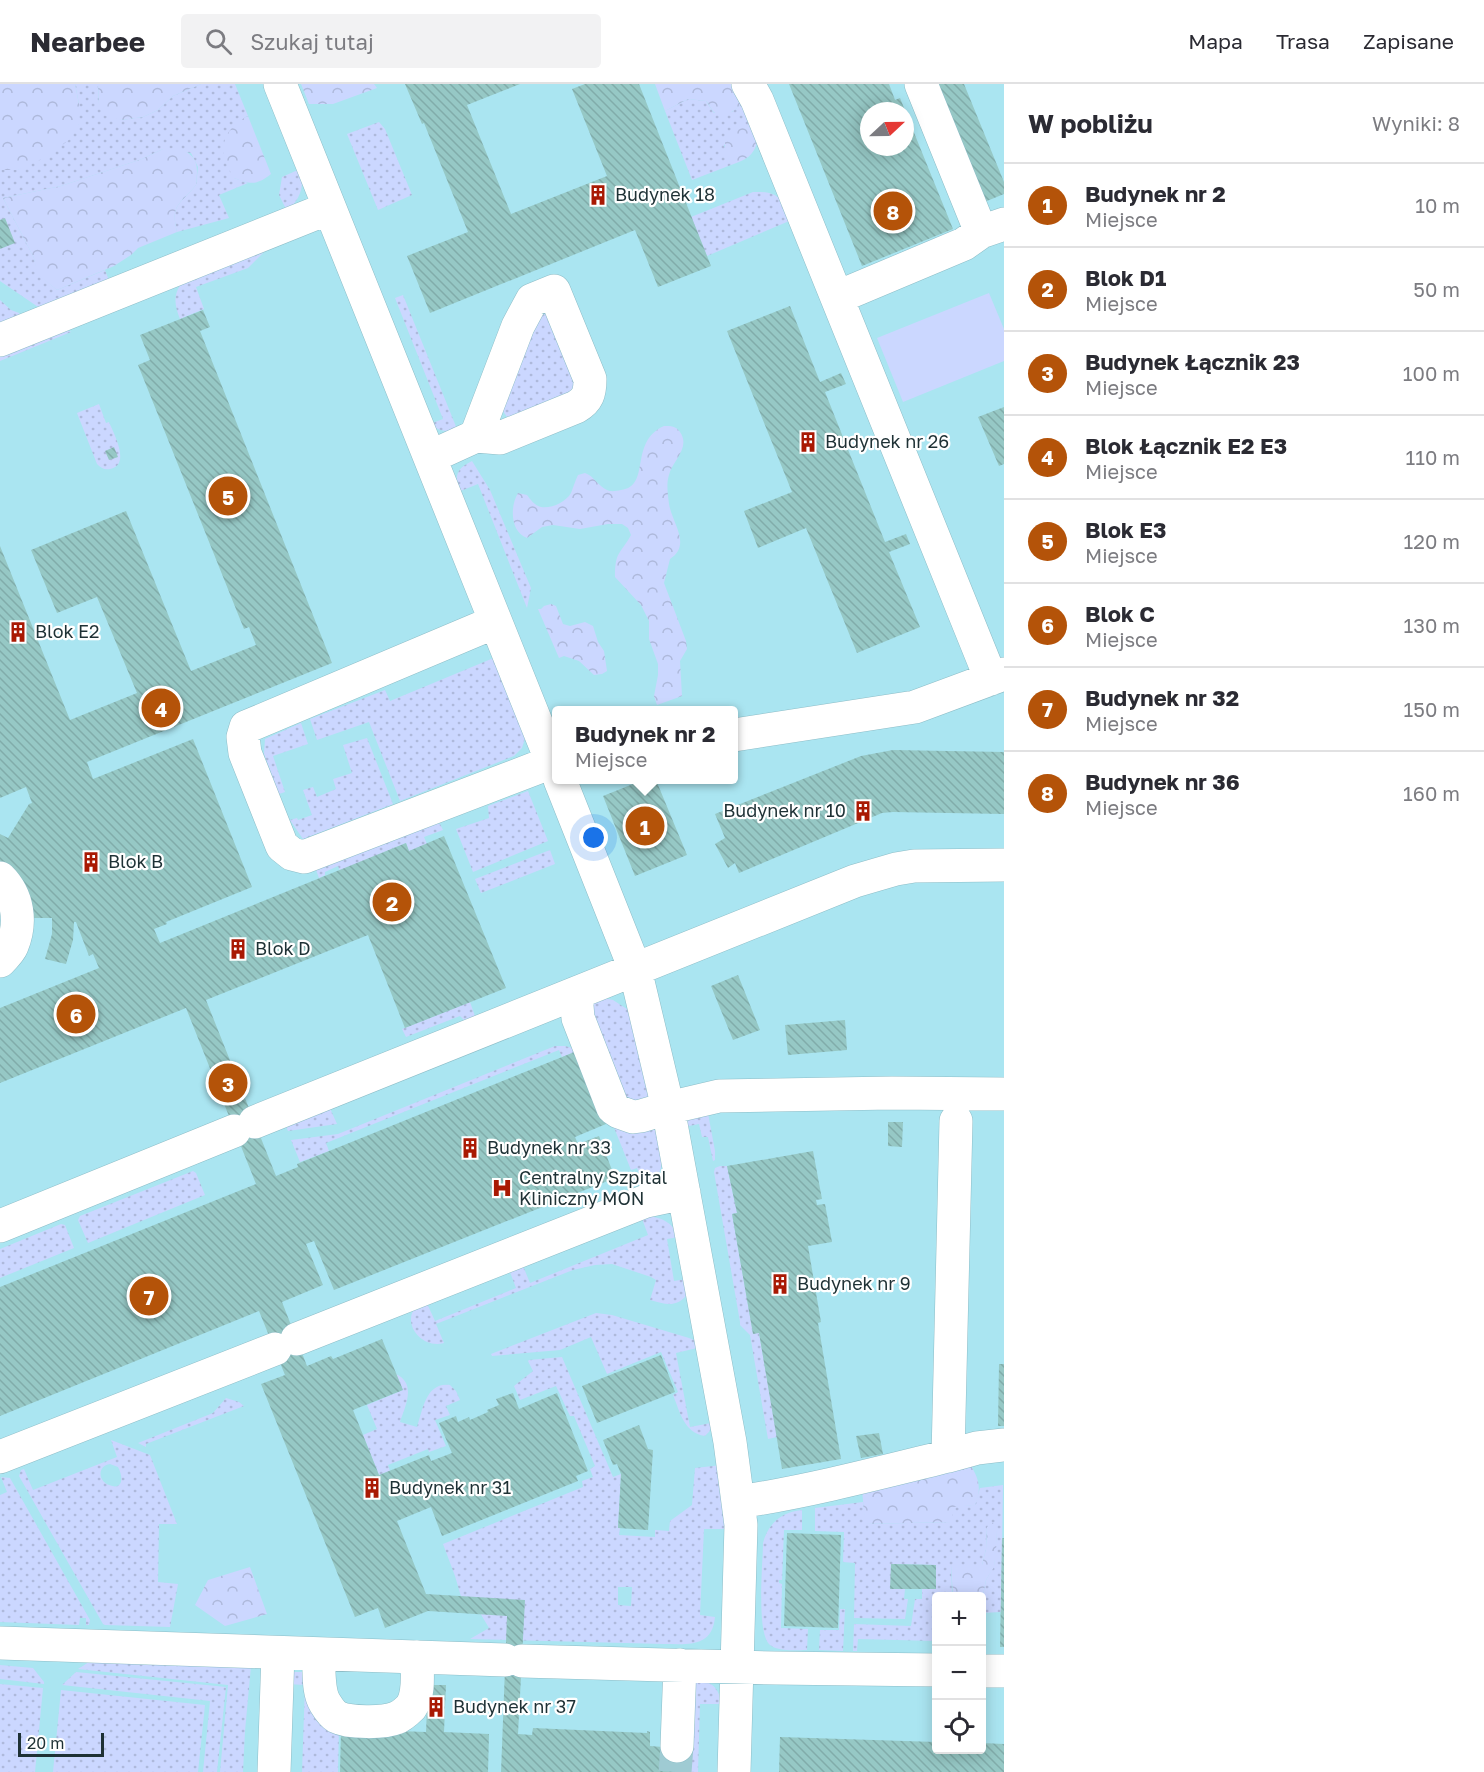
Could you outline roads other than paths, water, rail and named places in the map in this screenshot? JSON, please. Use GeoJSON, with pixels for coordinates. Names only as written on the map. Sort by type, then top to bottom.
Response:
{"type":"FeatureCollection","features":[{"type":"Feature","properties":{"kind":"lane"},"geometry":{"type":"LineString","coordinates":[[280,84],[495,622],[552,753]]}},
{"type":"Feature","properties":{"kind":"lane"},"geometry":{"type":"LineString","coordinates":[[738,734],[915,707],[998,676],[838,297],[758,100],[748,84]]}},
{"type":"Feature","properties":{"kind":"lane"},"geometry":{"type":"LineString","coordinates":[[838,297],[964,244],[993,228],[921,84]]}},
{"type":"Feature","properties":{"kind":"lane"},"geometry":{"type":"LineString","coordinates":[[0,340],[329,208]]}},
{"type":"Feature","properties":{"kind":"lane"},"geometry":{"type":"LineString","coordinates":[[429,457],[476,436]]}},
{"type":"Feature","properties":{"kind":"lane"},"geometry":{"type":"LineString","coordinates":[[495,622],[246,727],[243,736],[245,753],[282,846],[292,854],[304,857],[552,779]]}},
{"type":"Feature","properties":{"kind":"lane"},"geometry":{"type":"LineString","coordinates":[[565,784],[635,969],[668,1108],[730,1442],[739,1502],[741,1536],[734,1772]]}},
{"type":"Feature","properties":{"kind":"lane"},"geometry":{"type":"LineString","coordinates":[[0,1226],[855,880],[896,869],[928,865],[1004,865]]}},
{"type":"Feature","properties":{"kind":"lane"},"geometry":{"type":"LineString","coordinates":[[0,878],[8,886],[14,898],[18,922],[12,947],[0,961]]}},
{"type":"Feature","properties":{"kind":"lane"},"geometry":{"type":"LineString","coordinates":[[576,993],[578,1018],[614,1108],[633,1116],[641,1116],[719,1096],[1004,1094]]}},
{"type":"Feature","properties":{"kind":"lane"},"geometry":{"type":"LineString","coordinates":[[948,1456],[956,1121]]}},
{"type":"Feature","properties":{"kind":"lane"},"geometry":{"type":"LineString","coordinates":[[0,1457],[645,1201],[684,1193]]}},
{"type":"Feature","properties":{"kind":"lane"},"geometry":{"type":"LineString","coordinates":[[739,1502],[830,1485],[977,1448],[1004,1445]]}},
{"type":"Feature","properties":{"kind":"lane"},"geometry":{"type":"LineString","coordinates":[[0,1643],[514,1661],[932,1670]]}},
{"type":"Feature","properties":{"kind":"lane"},"geometry":{"type":"LineString","coordinates":[[274,1772],[278,1653]]}},
{"type":"Feature","properties":{"kind":"lane"},"geometry":{"type":"LineString","coordinates":[[318,1654],[320,1687],[324,1702],[333,1713],[346,1720],[383,1721],[399,1717],[412,1706],[416,1692],[417,1657]]}},
{"type":"Feature","properties":{"kind":"lane"},"geometry":{"type":"LineString","coordinates":[[676,1746],[680,1665]]}},
{"type":"Feature","properties":{"kind":"lane"},"geometry":{"type":"LineString","coordinates":[[986,1671],[1004,1671]]}},
{"type":"Feature","properties":{"kind":"tunnel"},"geometry":{"type":"LineString","coordinates":[[675,1772],[677,1746]]}},
{"type":"Feature","properties":{"kind":"place","name":"Budynek 18"},"geometry":{"type":"Point","coordinates":[598,195]}},
{"type":"Feature","properties":{"kind":"place","name":"Budynek nr 36"},"geometry":{"type":"Point","coordinates":[893,211]}},
{"type":"Feature","properties":{"kind":"place","name":"Budynek nr 26"},"geometry":{"type":"Point","coordinates":[808,442]}},
{"type":"Feature","properties":{"kind":"place","name":"Blok E3"},"geometry":{"type":"Point","coordinates":[228,496]}},
{"type":"Feature","properties":{"kind":"place","name":"Blok E2"},"geometry":{"type":"Point","coordinates":[18,632]}},
{"type":"Feature","properties":{"kind":"place","name":"Blok Łącznik E2 E3"},"geometry":{"type":"Point","coordinates":[161,708]}},
{"type":"Feature","properties":{"kind":"place","name":"Budynek nr 10"},"geometry":{"type":"Point","coordinates":[863,811]}},
{"type":"Feature","properties":{"kind":"place","name":"Budynek nr 2"},"geometry":{"type":"Point","coordinates":[645,826]}},
{"type":"Feature","properties":{"kind":"place","name":"Blok B"},"geometry":{"type":"Point","coordinates":[91,862]}},
{"type":"Feature","properties":{"kind":"place","name":"Blok D1"},"geometry":{"type":"Point","coordinates":[392,902]}},
{"type":"Feature","properties":{"kind":"place","name":"Blok D"},"geometry":{"type":"Point","coordinates":[238,949]}},
{"type":"Feature","properties":{"kind":"place","name":"Blok C"},"geometry":{"type":"Point","coordinates":[76,1014]}},
{"type":"Feature","properties":{"kind":"place","name":"Budynek Łącznik 23"},"geometry":{"type":"Point","coordinates":[228,1083]}},
{"type":"Feature","properties":{"kind":"place","name":"Budynek nr 33"},"geometry":{"type":"Point","coordinates":[470,1148]}},
{"type":"Feature","properties":{"kind":"place","name":"Centralny Szpital Kliniczny MON"},"geometry":{"type":"Point","coordinates":[502,1188]}},
{"type":"Feature","properties":{"kind":"place","name":"Budynek nr 9"},"geometry":{"type":"Point","coordinates":[780,1284]}},
{"type":"Feature","properties":{"kind":"place","name":"Budynek nr 32"},"geometry":{"type":"Point","coordinates":[149,1296]}},
{"type":"Feature","properties":{"kind":"place","name":"Budynek nr 31"},"geometry":{"type":"Point","coordinates":[372,1488]}},
{"type":"Feature","properties":{"kind":"place","name":"Budynek nr 37"},"geometry":{"type":"Point","coordinates":[436,1707]}}]}
